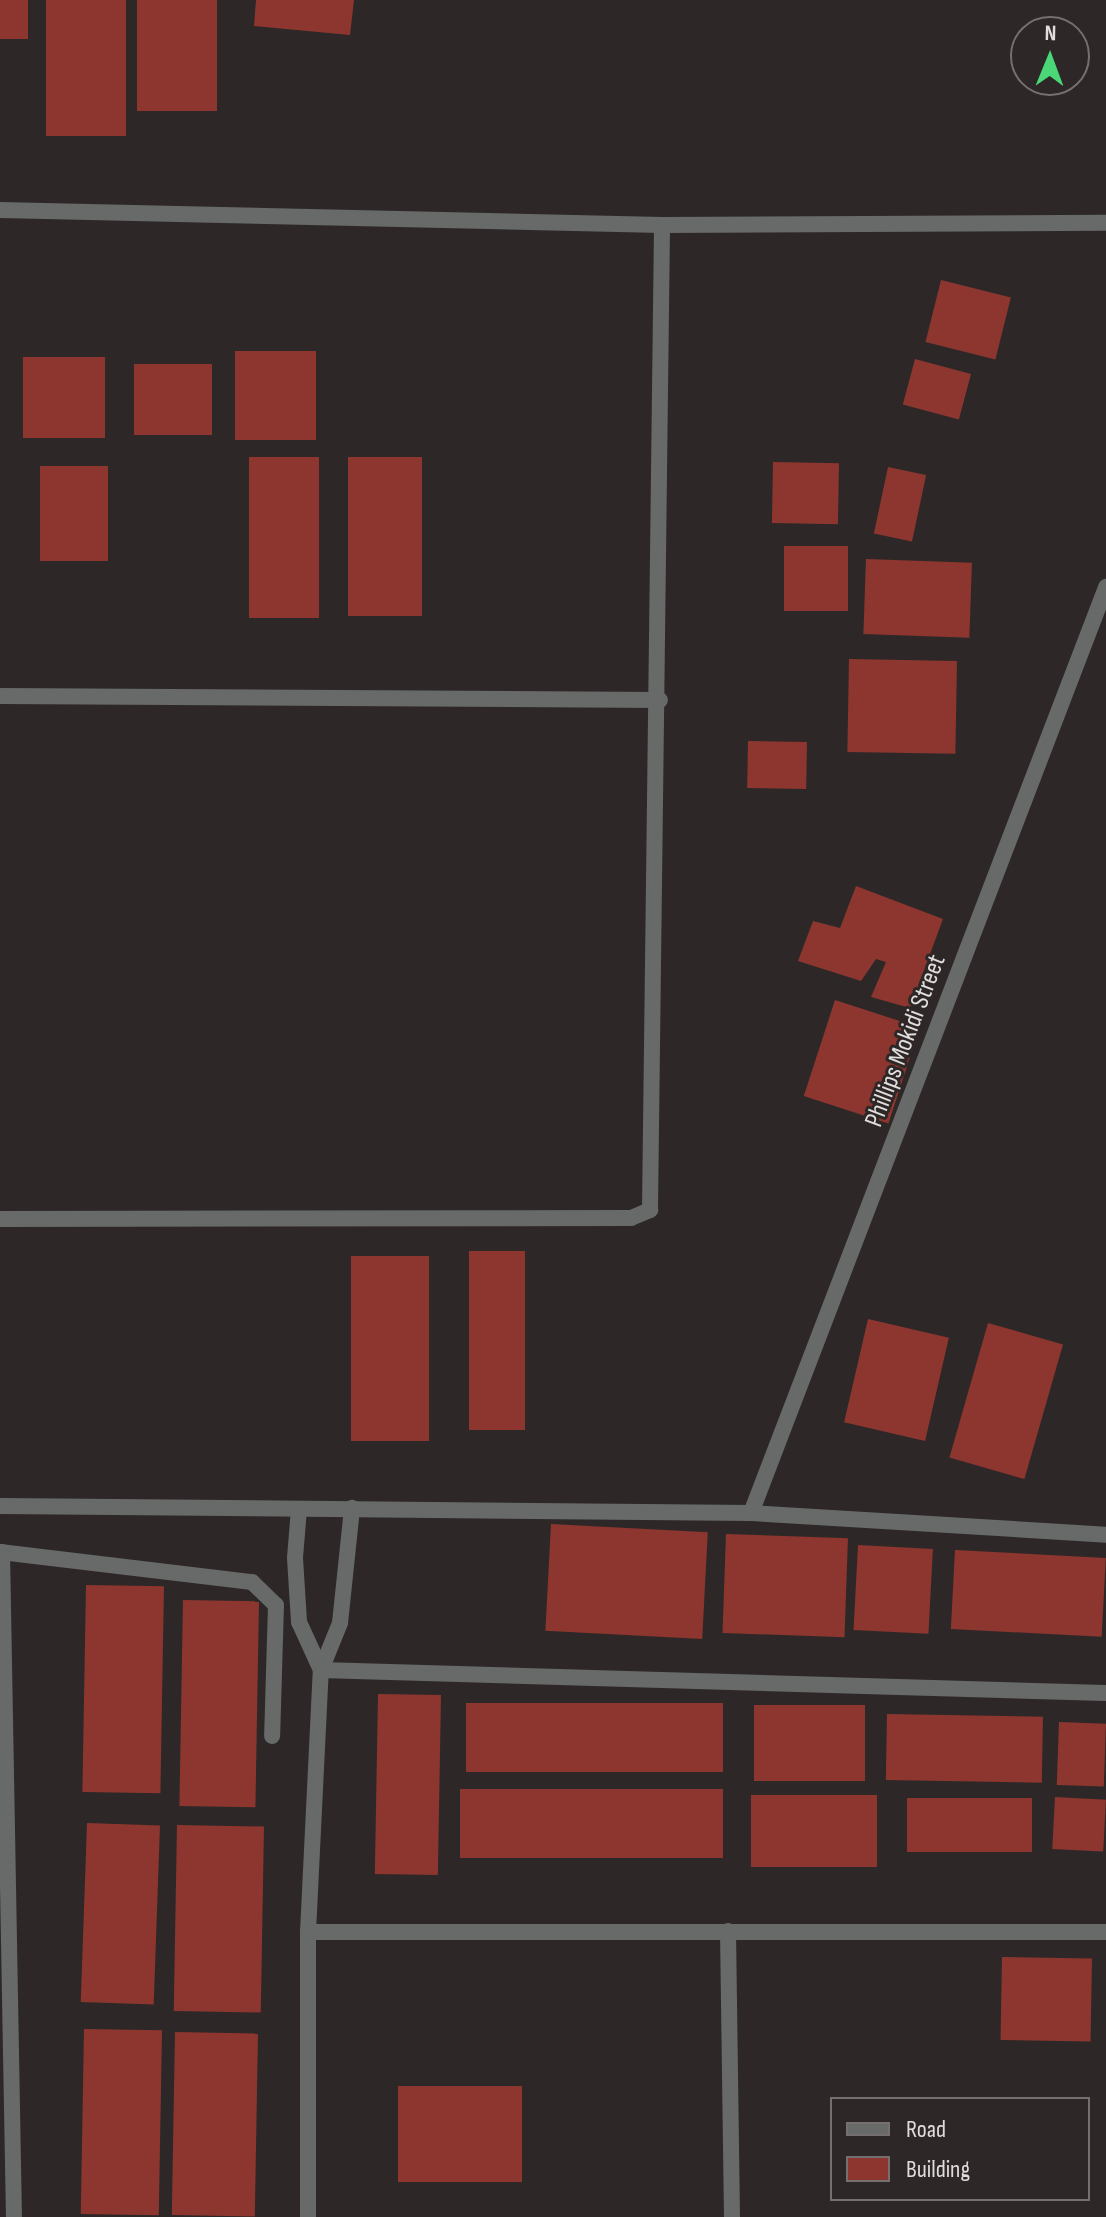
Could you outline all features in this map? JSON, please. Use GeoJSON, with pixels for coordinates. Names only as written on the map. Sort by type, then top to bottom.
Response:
{"type":"FeatureCollection","features":[{"type":"Feature","properties":{"kind":"street"},"geometry":{"type":"LineString","coordinates":[[0,210],[662,225],[1106,223]]}},
{"type":"Feature","properties":{"kind":"street"},"geometry":{"type":"LineString","coordinates":[[0,1219],[631,1218],[650,1210],[660,700],[662,225]]}},
{"type":"Feature","properties":{"kind":"street","name":"Phillips Mokidi Street"},"geometry":{"type":"LineString","coordinates":[[751,1513],[1106,587]]}},
{"type":"Feature","properties":{"kind":"street"},"geometry":{"type":"LineString","coordinates":[[0,696],[660,700]]}},
{"type":"Feature","properties":{"kind":"street"},"geometry":{"type":"LineString","coordinates":[[0,1506],[751,1513],[1106,1535]]}},
{"type":"Feature","properties":{"kind":"street"},"geometry":{"type":"LineString","coordinates":[[308,2217],[308,1932],[321,1670],[340,1623],[352,1508]]}},
{"type":"Feature","properties":{"kind":"street"},"geometry":{"type":"LineString","coordinates":[[299,1509],[299,1622],[321,1670]]}},
{"type":"Feature","properties":{"kind":"street"},"geometry":{"type":"LineString","coordinates":[[14,2217],[1,1552],[252,1582],[276,1605],[272,1736]]}},
{"type":"Feature","properties":{"kind":"street"},"geometry":{"type":"LineString","coordinates":[[321,1670],[1106,1693]]}},
{"type":"Feature","properties":{"kind":"street"},"geometry":{"type":"LineString","coordinates":[[728,1931],[732,2217]]}},
{"type":"Feature","properties":{"kind":"street"},"geometry":{"type":"LineString","coordinates":[[308,1932],[1106,1932]]}},
{"type":"Feature","properties":{"kind":"building"},"geometry":{"type":"Polygon","coordinates":[[[0,0],[28,0],[28,39],[0,39],[0,0]]]}},
{"type":"Feature","properties":{"kind":"building"},"geometry":{"type":"Polygon","coordinates":[[[46,0],[126,0],[126,136],[46,136],[46,0]]]}},
{"type":"Feature","properties":{"kind":"building"},"geometry":{"type":"Polygon","coordinates":[[[137,0],[217,0],[217,111],[137,111],[137,0]]]}},
{"type":"Feature","properties":{"kind":"building"},"geometry":{"type":"Polygon","coordinates":[[[256,0],[354,0],[350,35],[254,26],[256,0]]]}},
{"type":"Feature","properties":{"kind":"building"},"geometry":{"type":"Polygon","coordinates":[[[941,280],[1011,297],[995,360],[926,342],[941,280]]]}},
{"type":"Feature","properties":{"kind":"building"},"geometry":{"type":"Polygon","coordinates":[[[235,351],[316,351],[316,440],[235,440],[235,351]]]}},
{"type":"Feature","properties":{"kind":"building"},"geometry":{"type":"Polygon","coordinates":[[[23,357],[105,357],[105,438],[23,438],[23,357]]]}},
{"type":"Feature","properties":{"kind":"building"},"geometry":{"type":"Polygon","coordinates":[[[915,359],[971,374],[959,419],[903,404],[915,359]]]}},
{"type":"Feature","properties":{"kind":"building"},"geometry":{"type":"Polygon","coordinates":[[[134,364],[212,364],[212,435],[134,435],[134,364]]]}},
{"type":"Feature","properties":{"kind":"building"},"geometry":{"type":"Polygon","coordinates":[[[249,457],[319,457],[319,618],[249,618],[249,457]]]}},
{"type":"Feature","properties":{"kind":"building"},"geometry":{"type":"Polygon","coordinates":[[[348,457],[422,457],[422,616],[348,616],[348,457]]]}},
{"type":"Feature","properties":{"kind":"building"},"geometry":{"type":"Polygon","coordinates":[[[773,462],[839,463],[838,524],[772,523],[773,462]]]}},
{"type":"Feature","properties":{"kind":"building"},"geometry":{"type":"Polygon","coordinates":[[[40,466],[108,466],[108,561],[40,561],[40,466]]]}},
{"type":"Feature","properties":{"kind":"building"},"geometry":{"type":"Polygon","coordinates":[[[888,467],[926,475],[912,542],[874,534],[888,467]]]}},
{"type":"Feature","properties":{"kind":"building"},"geometry":{"type":"Polygon","coordinates":[[[784,546],[848,546],[848,611],[784,611],[784,546]]]}},
{"type":"Feature","properties":{"kind":"building"},"geometry":{"type":"Polygon","coordinates":[[[866,559],[972,563],[969,638],[863,634],[866,559]]]}},
{"type":"Feature","properties":{"kind":"building"},"geometry":{"type":"Polygon","coordinates":[[[849,659],[957,661],[955,754],[847,752],[849,659]]]}},
{"type":"Feature","properties":{"kind":"building"},"geometry":{"type":"Polygon","coordinates":[[[748,741],[807,742],[806,789],[747,788],[748,741]]]}},
{"type":"Feature","properties":{"kind":"building"},"geometry":{"type":"Polygon","coordinates":[[[856,886],[943,919],[910,1008],[871,997],[886,962],[876,959],[861,981],[798,961],[813,921],[840,928],[856,886]]]}},
{"type":"Feature","properties":{"kind":"building"},"geometry":{"type":"Polygon","coordinates":[[[835,1000],[920,1028],[888,1124],[804,1096],[835,1000]]]}},
{"type":"Feature","properties":{"kind":"building"},"geometry":{"type":"Polygon","coordinates":[[[469,1251],[525,1251],[525,1430],[469,1430],[469,1251]]]}},
{"type":"Feature","properties":{"kind":"building"},"geometry":{"type":"Polygon","coordinates":[[[351,1256],[429,1256],[429,1441],[351,1441],[351,1256]]]}},
{"type":"Feature","properties":{"kind":"building"},"geometry":{"type":"Polygon","coordinates":[[[868,1319],[949,1338],[925,1441],[844,1422],[868,1319]]]}},
{"type":"Feature","properties":{"kind":"building"},"geometry":{"type":"Polygon","coordinates":[[[988,1323],[1063,1344],[1024,1479],[949,1458],[988,1323]]]}},
{"type":"Feature","properties":{"kind":"building"},"geometry":{"type":"Polygon","coordinates":[[[551,1524],[708,1532],[702,1639],[545,1631],[551,1524]]]}},
{"type":"Feature","properties":{"kind":"building"},"geometry":{"type":"Polygon","coordinates":[[[726,1534],[848,1538],[844,1637],[723,1633],[726,1534]]]}},
{"type":"Feature","properties":{"kind":"building"},"geometry":{"type":"Polygon","coordinates":[[[858,1545],[933,1549],[928,1634],[854,1630],[858,1545]]]}},
{"type":"Feature","properties":{"kind":"building"},"geometry":{"type":"Polygon","coordinates":[[[955,1550],[1106,1558],[1102,1637],[951,1629],[955,1550]]]}},
{"type":"Feature","properties":{"kind":"building"},"geometry":{"type":"Polygon","coordinates":[[[86,1585],[164,1586],[160,1793],[82,1792],[86,1585]]]}},
{"type":"Feature","properties":{"kind":"building"},"geometry":{"type":"Polygon","coordinates":[[[183,1600],[259,1601],[255,1807],[179,1806],[183,1600]]]}},
{"type":"Feature","properties":{"kind":"building"},"geometry":{"type":"Polygon","coordinates":[[[378,1694],[441,1695],[438,1875],[375,1874],[378,1694]]]}},
{"type":"Feature","properties":{"kind":"building"},"geometry":{"type":"Polygon","coordinates":[[[466,1703],[723,1703],[723,1772],[466,1772],[466,1703]]]}},
{"type":"Feature","properties":{"kind":"building"},"geometry":{"type":"Polygon","coordinates":[[[754,1705],[865,1705],[865,1781],[754,1781],[754,1705]]]}},
{"type":"Feature","properties":{"kind":"building"},"geometry":{"type":"Polygon","coordinates":[[[887,1714],[1043,1717],[1042,1783],[886,1780],[887,1714]]]}},
{"type":"Feature","properties":{"kind":"building"},"geometry":{"type":"Polygon","coordinates":[[[1059,1722],[1106,1724],[1104,1787],[1057,1785],[1059,1722]]]}},
{"type":"Feature","properties":{"kind":"building"},"geometry":{"type":"Polygon","coordinates":[[[460,1789],[723,1789],[723,1858],[460,1858],[460,1789]]]}},
{"type":"Feature","properties":{"kind":"building"},"geometry":{"type":"Polygon","coordinates":[[[751,1795],[877,1795],[877,1867],[751,1867],[751,1795]]]}},
{"type":"Feature","properties":{"kind":"building"},"geometry":{"type":"Polygon","coordinates":[[[1055,1797],[1106,1800],[1103,1852],[1052,1849],[1055,1797]]]}},
{"type":"Feature","properties":{"kind":"building"},"geometry":{"type":"Polygon","coordinates":[[[907,1798],[1032,1798],[1032,1852],[907,1852],[907,1798]]]}},
{"type":"Feature","properties":{"kind":"building"},"geometry":{"type":"Polygon","coordinates":[[[87,1823],[160,1826],[154,2004],[81,2002],[87,1823]]]}},
{"type":"Feature","properties":{"kind":"building"},"geometry":{"type":"Polygon","coordinates":[[[177,1825],[264,1827],[261,2012],[174,2011],[177,1825]]]}},
{"type":"Feature","properties":{"kind":"building"},"geometry":{"type":"Polygon","coordinates":[[[1002,1957],[1092,1959],[1091,2042],[1001,2040],[1002,1957]]]}},
{"type":"Feature","properties":{"kind":"building"},"geometry":{"type":"Polygon","coordinates":[[[84,2029],[162,2030],[159,2215],[81,2214],[84,2029]]]}},
{"type":"Feature","properties":{"kind":"building"},"geometry":{"type":"Polygon","coordinates":[[[175,2032],[258,2033],[255,2216],[172,2215],[175,2032]]]}},
{"type":"Feature","properties":{"kind":"building"},"geometry":{"type":"Polygon","coordinates":[[[398,2086],[522,2086],[522,2182],[398,2182],[398,2086]]]}}]}
